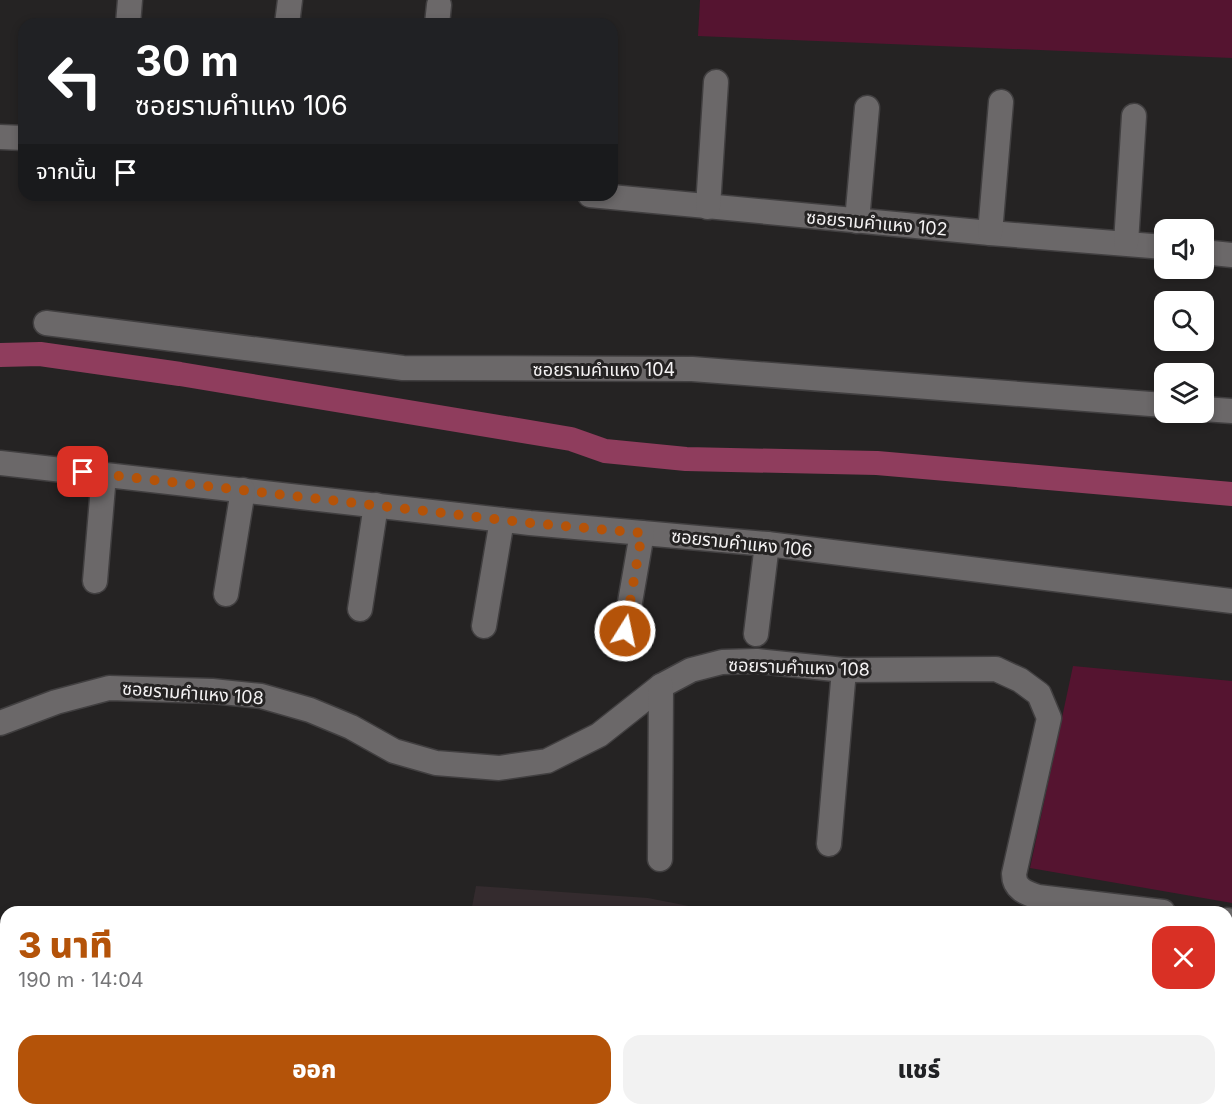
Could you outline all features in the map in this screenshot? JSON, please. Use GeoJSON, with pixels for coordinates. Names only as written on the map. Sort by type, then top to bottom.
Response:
{"type":"FeatureCollection","features":[{"type":"Feature","properties":{"kind":"street"},"geometry":{"type":"LineString","coordinates":[[128,18],[130,0]]}},
{"type":"Feature","properties":{"kind":"street"},"geometry":{"type":"LineString","coordinates":[[288,18],[290,0]]}},
{"type":"Feature","properties":{"kind":"street"},"geometry":{"type":"LineString","coordinates":[[708,207],[717,82]]}},
{"type":"Feature","properties":{"kind":"street"},"geometry":{"type":"LineString","coordinates":[[990,233],[1000,102]]}},
{"type":"Feature","properties":{"kind":"street"},"geometry":{"type":"LineString","coordinates":[[857,221],[867,108]]}},
{"type":"Feature","properties":{"kind":"street"},"geometry":{"type":"LineString","coordinates":[[1126,243],[1134,116]]}},
{"type":"Feature","properties":{"kind":"street"},"geometry":{"type":"LineString","coordinates":[[0,137],[18,138]]}},
{"type":"Feature","properties":{"kind":"street","name":"ซอยรามคําแหง 102"},"geometry":{"type":"LineString","coordinates":[[618,198],[1154,246]]}},
{"type":"Feature","properties":{"kind":"street"},"geometry":{"type":"LineString","coordinates":[[1214,253],[1232,255]]}},
{"type":"Feature","properties":{"kind":"street","name":"ซอยรามคําแหง 104"},"geometry":{"type":"LineString","coordinates":[[46,323],[403,368],[692,369],[1154,404]]}},
{"type":"Feature","properties":{"kind":"street"},"geometry":{"type":"LineString","coordinates":[[1214,410],[1232,411]]}},
{"type":"Feature","properties":{"kind":"street","name":"ซอยรามคําแหง 106"},"geometry":{"type":"LineString","coordinates":[[0,463],[502,520],[767,544],[1232,601]]}},
{"type":"Feature","properties":{"kind":"street"},"geometry":{"type":"LineString","coordinates":[[94,581],[104,475]]}},
{"type":"Feature","properties":{"kind":"street"},"geometry":{"type":"LineString","coordinates":[[226,594],[243,490]]}},
{"type":"Feature","properties":{"kind":"street"},"geometry":{"type":"LineString","coordinates":[[360,609],[376,506]]}},
{"type":"Feature","properties":{"kind":"street"},"geometry":{"type":"LineString","coordinates":[[484,626],[502,520]]}},
{"type":"Feature","properties":{"kind":"street"},"geometry":{"type":"LineString","coordinates":[[625,631],[642,533]]}},
{"type":"Feature","properties":{"kind":"street"},"geometry":{"type":"LineString","coordinates":[[756,634],[767,544]]}},
{"type":"Feature","properties":{"kind":"street","name":"ซอยรามคำแหง 108"},"geometry":{"type":"LineString","coordinates":[[0,723],[56,702],[109,688],[212,691],[261,696],[310,710],[351,727],[394,751],[436,763],[499,768],[547,761],[599,735],[661,686],[691,670],[722,663],[757,661],[844,670],[996,669],[1020,680],[1040,694],[1049,718],[1014,881],[1027,893],[1038,897],[1112,906]]}},
{"type":"Feature","properties":{"kind":"street"},"geometry":{"type":"LineString","coordinates":[[829,844],[844,670]]}},
{"type":"Feature","properties":{"kind":"street"},"geometry":{"type":"LineString","coordinates":[[660,860],[661,686]]}},
{"type":"Feature","properties":{"kind":"shaded area"},"geometry":{"type":"Polygon","coordinates":[[[700,0],[1232,0],[1232,58],[698,36],[700,0]]]}},
{"type":"Feature","properties":{"kind":"shaded area"},"geometry":{"type":"Polygon","coordinates":[[[1073,666],[1232,681],[1232,903],[1030,868],[1073,666]]]}},
{"type":"Feature","properties":{"kind":"shaded area"},"geometry":{"type":"Polygon","coordinates":[[[476,886],[648,898],[689,906],[472,906],[476,886]]]}},
{"type":"Feature","properties":{"kind":"waterway"},"geometry":{"type":"LineString","coordinates":[[0,355],[40,354],[180,374],[571,439],[605,451],[686,459],[877,463],[1232,494]]}},
{"type":"Feature","properties":{"kind":"route"},"geometry":{"type":"LineString","coordinates":[[83,472],[530,523],[642,533],[625,631]]}}]}
